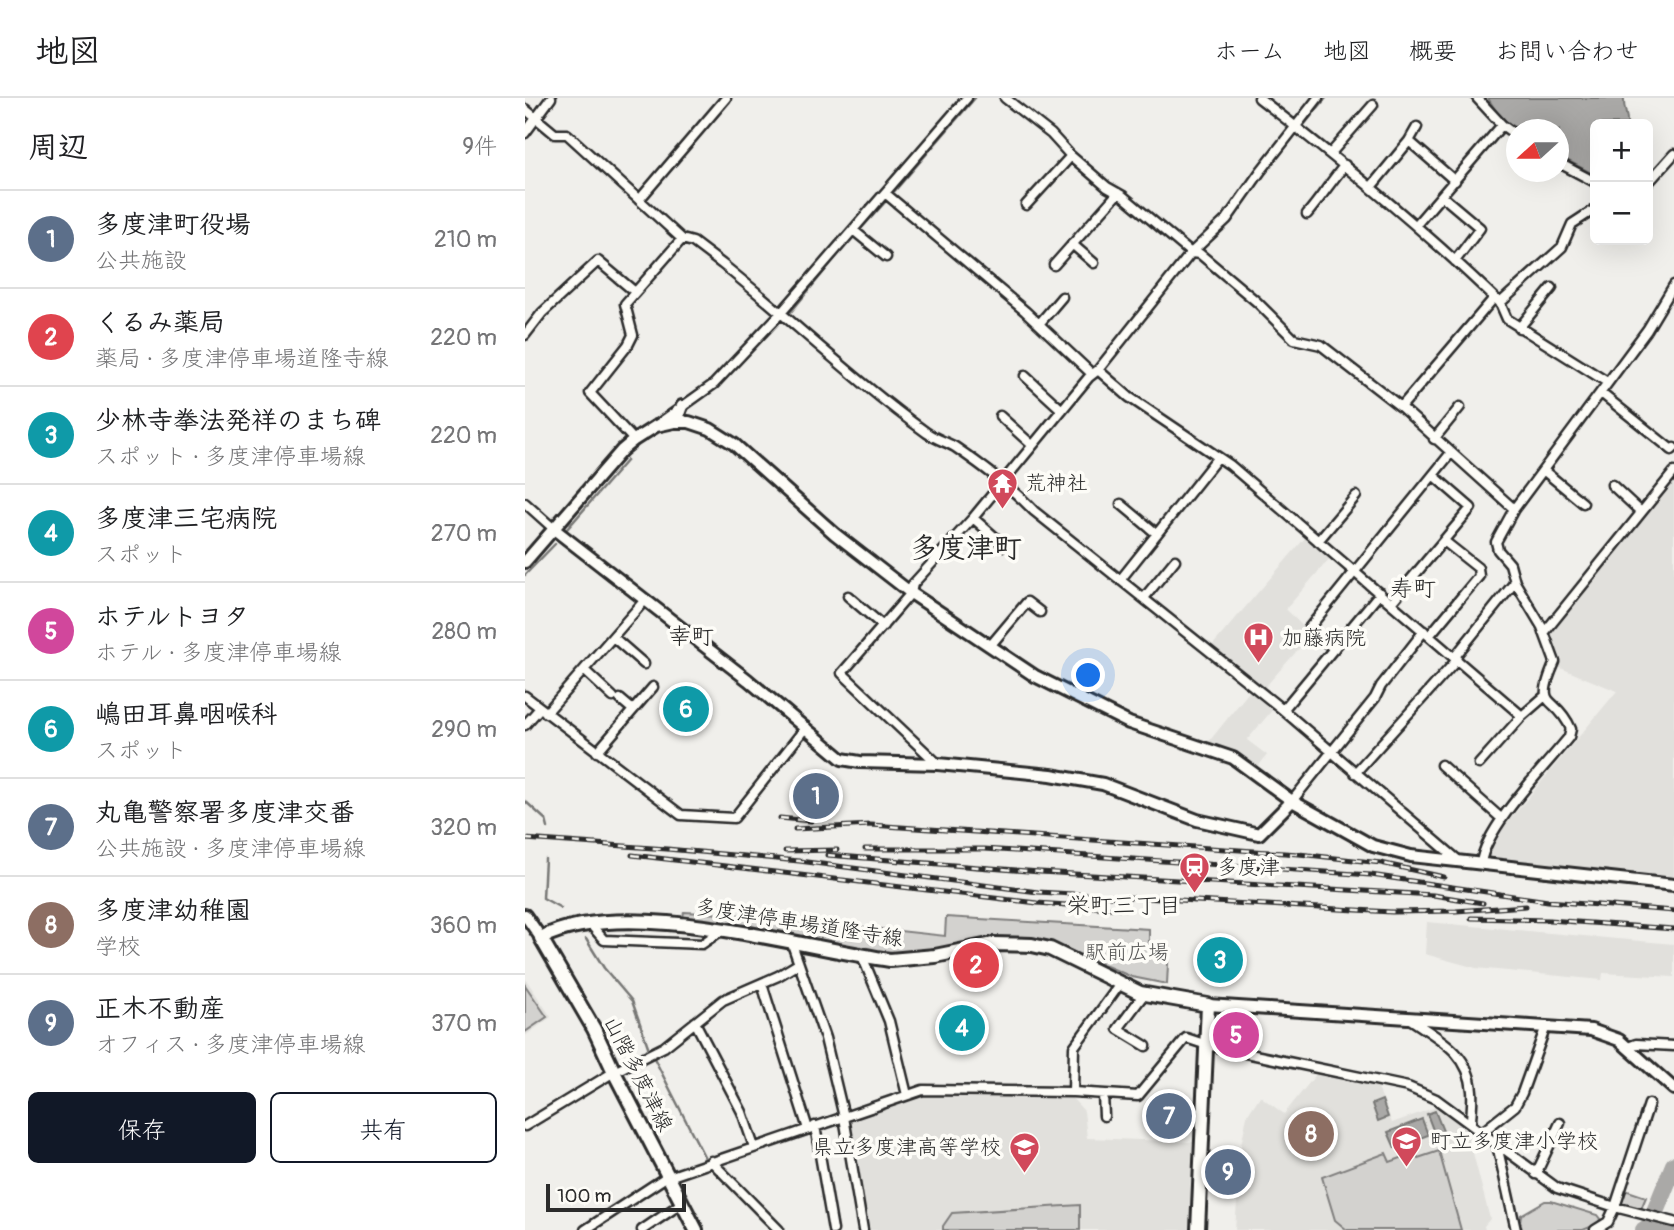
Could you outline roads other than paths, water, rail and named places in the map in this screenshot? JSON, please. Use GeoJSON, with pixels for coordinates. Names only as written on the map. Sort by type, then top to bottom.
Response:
{"type":"FeatureCollection","features":[{"type":"Feature","properties":{"kind":"main road","name":"多度津停車場道隆寺線"},"geometry":{"type":"LineString","coordinates":[[541,938],[558,929],[654,922],[722,930],[890,960],[913,960],[994,944],[1014,943],[1050,949],[1144,994],[1208,1005]]}},
{"type":"Feature","properties":{"kind":"main road","name":"山階多度津線"},"geometry":{"type":"LineString","coordinates":[[541,938],[594,1028],[614,1073],[696,1230]]}},
{"type":"Feature","properties":{"kind":"main road"},"geometry":{"type":"LineString","coordinates":[[1198,1230],[1208,1005]]}},
{"type":"Feature","properties":{"kind":"street"},"geometry":{"type":"LineString","coordinates":[[525,133],[551,98]]}},
{"type":"Feature","properties":{"kind":"street"},"geometry":{"type":"LineString","coordinates":[[639,200],[726,98]]}},
{"type":"Feature","properties":{"kind":"street"},"geometry":{"type":"LineString","coordinates":[[525,562],[622,450],[714,384],[856,232],[885,193],[967,98]]}},
{"type":"Feature","properties":{"kind":"street"},"geometry":{"type":"LineString","coordinates":[[1005,98],[1051,134],[1071,156],[1191,253],[1200,254],[1257,302],[1294,339],[1321,345],[1401,407],[1514,509]]}},
{"type":"Feature","properties":{"kind":"street"},"geometry":{"type":"LineString","coordinates":[[1259,98],[1331,153],[1416,225],[1497,300],[1507,320],[1607,383]]}},
{"type":"Feature","properties":{"kind":"street"},"geometry":{"type":"LineString","coordinates":[[938,764],[842,673],[911,593],[913,584],[1095,372],[1191,253],[1227,219],[1294,126],[1318,98]]}},
{"type":"Feature","properties":{"kind":"street"},"geometry":{"type":"LineString","coordinates":[[1477,98],[1506,128]]}},
{"type":"Feature","properties":{"kind":"street"},"geometry":{"type":"LineString","coordinates":[[1331,153],[1373,105]]}},
{"type":"Feature","properties":{"kind":"street"},"geometry":{"type":"LineString","coordinates":[[525,110],[555,134],[566,134],[682,239],[693,242],[930,435],[952,445],[1002,482],[1283,709],[1459,862]]}},
{"type":"Feature","properties":{"kind":"street"},"geometry":{"type":"LineString","coordinates":[[1416,225],[1502,125]]}},
{"type":"Feature","properties":{"kind":"street"},"geometry":{"type":"LineString","coordinates":[[1371,187],[1409,141],[1417,127]]}},
{"type":"Feature","properties":{"kind":"street"},"geometry":{"type":"LineString","coordinates":[[1409,141],[1455,181]]}},
{"type":"Feature","properties":{"kind":"street"},"geometry":{"type":"LineString","coordinates":[[1650,182],[1674,154]]}},
{"type":"Feature","properties":{"kind":"street"},"geometry":{"type":"LineString","coordinates":[[1026,205],[1071,156]]}},
{"type":"Feature","properties":{"kind":"street"},"geometry":{"type":"LineString","coordinates":[[1307,214],[1345,165]]}},
{"type":"Feature","properties":{"kind":"street"},"geometry":{"type":"LineString","coordinates":[[1569,168],[1590,179]]}},
{"type":"Feature","properties":{"kind":"street"},"geometry":{"type":"LineString","coordinates":[[885,193],[1095,372],[1218,457],[1523,716]]}},
{"type":"Feature","properties":{"kind":"street"},"geometry":{"type":"LineString","coordinates":[[1054,265],[1118,193]]}},
{"type":"Feature","properties":{"kind":"street"},"geometry":{"type":"LineString","coordinates":[[1442,196],[1480,228],[1455,261]]}},
{"type":"Feature","properties":{"kind":"street"},"geometry":{"type":"LineString","coordinates":[[1401,407],[1497,300],[1562,247],[1572,224],[1590,212]]}},
{"type":"Feature","properties":{"kind":"street"},"geometry":{"type":"LineString","coordinates":[[856,232],[886,257]]}},
{"type":"Feature","properties":{"kind":"street"},"geometry":{"type":"LineString","coordinates":[[634,440],[590,393],[633,335],[624,309],[625,304],[682,239]]}},
{"type":"Feature","properties":{"kind":"street"},"geometry":{"type":"LineString","coordinates":[[1072,244],[1094,263]]}},
{"type":"Feature","properties":{"kind":"street"},"geometry":{"type":"LineString","coordinates":[[525,335],[543,313],[598,261],[635,292]]}},
{"type":"Feature","properties":{"kind":"street"},"geometry":{"type":"LineString","coordinates":[[1481,863],[1482,852],[1502,819],[1569,737],[1571,729],[1545,696],[1544,686],[1555,662],[1544,633],[1515,582],[1510,564],[1498,550],[1496,542],[1514,509],[1647,330],[1674,285]]}},
{"type":"Feature","properties":{"kind":"street"},"geometry":{"type":"LineString","coordinates":[[1520,328],[1552,288]]}},
{"type":"Feature","properties":{"kind":"street"},"geometry":{"type":"LineString","coordinates":[[1039,324],[1062,297]]}},
{"type":"Feature","properties":{"kind":"street"},"geometry":{"type":"LineString","coordinates":[[1024,376],[1062,410]]}},
{"type":"Feature","properties":{"kind":"street"},"geometry":{"type":"LineString","coordinates":[[1601,393],[1674,450]]}},
{"type":"Feature","properties":{"kind":"street"},"geometry":{"type":"LineString","coordinates":[[682,406],[678,417],[684,422]]}},
{"type":"Feature","properties":{"kind":"street"},"geometry":{"type":"LineString","coordinates":[[1434,439],[1460,407]]}},
{"type":"Feature","properties":{"kind":"street"},"geometry":{"type":"LineString","coordinates":[[1000,416],[1032,445]]}},
{"type":"Feature","properties":{"kind":"street"},"geometry":{"type":"LineString","coordinates":[[656,426],[684,422],[710,429],[734,444],[835,534],[911,593],[1035,676],[1072,697],[1129,723],[1233,758],[1292,801],[1373,846],[1411,856],[1674,885]]}},
{"type":"Feature","properties":{"kind":"street"},"geometry":{"type":"LineString","coordinates":[[1334,649],[1309,628],[1450,454]]}},
{"type":"Feature","properties":{"kind":"street"},"geometry":{"type":"LineString","coordinates":[[1121,579],[1218,457]]}},
{"type":"Feature","properties":{"kind":"street"},"geometry":{"type":"LineString","coordinates":[[1543,470],[1583,503]]}},
{"type":"Feature","properties":{"kind":"street"},"geometry":{"type":"LineString","coordinates":[[1544,633],[1674,472]]}},
{"type":"Feature","properties":{"kind":"street"},"geometry":{"type":"LineString","coordinates":[[1391,603],[1471,508],[1433,475]]}},
{"type":"Feature","properties":{"kind":"street"},"geometry":{"type":"LineString","coordinates":[[1612,485],[1641,512]]}},
{"type":"Feature","properties":{"kind":"street"},"geometry":{"type":"LineString","coordinates":[[1318,541],[1356,496]]}},
{"type":"Feature","properties":{"kind":"street"},"geometry":{"type":"LineString","coordinates":[[525,503],[554,529],[806,727],[842,759],[938,764],[1051,775],[1103,784],[1197,820],[1259,834],[1292,801],[1375,698],[1381,686],[1479,576],[1478,568],[1444,541]]}},
{"type":"Feature","properties":{"kind":"street"},"geometry":{"type":"LineString","coordinates":[[1121,504],[1157,534]]}},
{"type":"Feature","properties":{"kind":"street"},"geometry":{"type":"LineString","coordinates":[[972,518],[1005,546]]}},
{"type":"Feature","properties":{"kind":"street"},"geometry":{"type":"LineString","coordinates":[[1144,598],[1175,559]]}},
{"type":"Feature","properties":{"kind":"street"},"geometry":{"type":"LineString","coordinates":[[1356,773],[1456,661],[1457,654],[1515,582]]}},
{"type":"Feature","properties":{"kind":"street"},"geometry":{"type":"LineString","coordinates":[[1283,709],[1380,593]]}},
{"type":"Feature","properties":{"kind":"street"},"geometry":{"type":"LineString","coordinates":[[848,596],[883,626]]}},
{"type":"Feature","properties":{"kind":"street"},"geometry":{"type":"LineString","coordinates":[[525,725],[584,670],[645,600]]}},
{"type":"Feature","properties":{"kind":"street"},"geometry":{"type":"LineString","coordinates":[[990,646],[1027,602],[1040,612]]}},
{"type":"Feature","properties":{"kind":"street"},"geometry":{"type":"LineString","coordinates":[[613,637],[643,664]]}},
{"type":"Feature","properties":{"kind":"street"},"geometry":{"type":"LineString","coordinates":[[584,670],[633,710]]}},
{"type":"Feature","properties":{"kind":"street"},"geometry":{"type":"LineString","coordinates":[[597,751],[653,687]]}},
{"type":"Feature","properties":{"kind":"street"},"geometry":{"type":"LineString","coordinates":[[525,696],[681,815],[734,818],[806,727]]}},
{"type":"Feature","properties":{"kind":"street"},"geometry":{"type":"LineString","coordinates":[[1479,764],[1545,696]]}},
{"type":"Feature","properties":{"kind":"street"},"geometry":{"type":"LineString","coordinates":[[1441,765],[1502,819]]}},
{"type":"Feature","properties":{"kind":"street"},"geometry":{"type":"LineString","coordinates":[[525,915],[541,938]]}},
{"type":"Feature","properties":{"kind":"street"},"geometry":{"type":"LineString","coordinates":[[591,925],[604,940],[702,944],[722,930]]}},
{"type":"Feature","properties":{"kind":"street"},"geometry":{"type":"LineString","coordinates":[[792,944],[825,1038],[843,1117],[863,1230]]}},
{"type":"Feature","properties":{"kind":"street"},"geometry":{"type":"LineString","coordinates":[[862,956],[889,1021],[907,1096]]}},
{"type":"Feature","properties":{"kind":"street"},"geometry":{"type":"LineString","coordinates":[[525,1126],[614,1073],[664,1047],[723,1000],[762,984],[798,964]]}},
{"type":"Feature","properties":{"kind":"street"},"geometry":{"type":"LineString","coordinates":[[762,984],[811,1127],[833,1230]]}},
{"type":"Feature","properties":{"kind":"street"},"geometry":{"type":"LineString","coordinates":[[1073,1093],[1074,1047],[1121,984]]}},
{"type":"Feature","properties":{"kind":"street"},"geometry":{"type":"LineString","coordinates":[[1144,994],[1118,1029],[1146,1046]]}},
{"type":"Feature","properties":{"kind":"street"},"geometry":{"type":"LineString","coordinates":[[1208,1005],[1591,1030],[1619,1040],[1674,1089]]}},
{"type":"Feature","properties":{"kind":"street"},"geometry":{"type":"LineString","coordinates":[[1406,1017],[1459,1055],[1468,1070],[1472,1091],[1471,1124]]}},
{"type":"Feature","properties":{"kind":"street"},"geometry":{"type":"LineString","coordinates":[[695,1022],[742,1112],[754,1147]]}},
{"type":"Feature","properties":{"kind":"street"},"geometry":{"type":"LineString","coordinates":[[1481,1133],[1515,1106],[1546,1026]]}},
{"type":"Feature","properties":{"kind":"street"},"geometry":{"type":"LineString","coordinates":[[585,1230],[663,1179],[923,1090],[1138,1096],[1186,1038],[1207,1045],[1408,1087],[1436,1099],[1557,1188],[1674,1222]]}},
{"type":"Feature","properties":{"kind":"street"},"geometry":{"type":"LineString","coordinates":[[1628,1047],[1636,1044],[1674,1046]]}},
{"type":"Feature","properties":{"kind":"street"},"geometry":{"type":"LineString","coordinates":[[1103,1094],[1104,1116]]}},
{"type":"Feature","properties":{"kind":"street"},"geometry":{"type":"LineString","coordinates":[[1595,1230],[1608,1222],[1615,1207],[1649,1104]]}},
{"type":"Feature","properties":{"kind":"street"},"geometry":{"type":"LineString","coordinates":[[1536,1174],[1560,1123]]}},
{"type":"Feature","properties":{"kind":"street"},"geometry":{"type":"LineString","coordinates":[[1497,1145],[1516,1230]]}},
{"type":"Feature","properties":{"kind":"street"},"geometry":{"type":"LineString","coordinates":[[712,1161],[779,1230]]}},
{"type":"Feature","properties":{"kind":"street"},"geometry":{"type":"LineString","coordinates":[[642,1230],[683,1203]]}},
{"type":"Feature","properties":{"kind":"waterway"},"geometry":{"type":"LineString","coordinates":[[892,194],[975,98]]}},
{"type":"Feature","properties":{"kind":"waterway"},"geometry":{"type":"LineString","coordinates":[[1304,125],[1326,98]]}},
{"type":"Feature","properties":{"kind":"waterway"},"geometry":{"type":"LineString","coordinates":[[790,313],[887,200]]}},
{"type":"Feature","properties":{"kind":"waterway"},"geometry":{"type":"LineString","coordinates":[[567,529],[627,460]]}},
{"type":"Feature","properties":{"kind":"waterway"},"geometry":{"type":"LineString","coordinates":[[525,575],[555,544]]}},
{"type":"Feature","properties":{"kind":"waterway"},"geometry":{"type":"LineString","coordinates":[[525,801],[546,820],[548,828]]}},
{"type":"Feature","properties":{"kind":"waterway"},"geometry":{"type":"LineString","coordinates":[[545,859],[543,898],[561,908]]}},
{"type":"Feature","properties":{"kind":"waterway"},"geometry":{"type":"LineString","coordinates":[[586,939],[604,968],[632,1001],[649,1049]]}},
{"type":"Feature","properties":{"kind":"waterway"},"geometry":{"type":"LineString","coordinates":[[653,1056],[706,1160]]}},
{"type":"Feature","properties":{"kind":"waterway"},"geometry":{"type":"LineString","coordinates":[[1648,1229],[1674,1165]]}},
{"type":"Feature","properties":{"kind":"waterway"},"geometry":{"type":"LineString","coordinates":[[1644,1230],[1671,1230]]}},
{"type":"Feature","properties":{"kind":"railway"},"geometry":{"type":"LineString","coordinates":[[780,818],[811,821]]}},
{"type":"Feature","properties":{"kind":"railway"},"geometry":{"type":"LineString","coordinates":[[795,829],[871,825],[1299,854],[1381,863],[1444,877]]}},
{"type":"Feature","properties":{"kind":"railway"},"geometry":{"type":"LineString","coordinates":[[525,839],[799,861],[1038,892],[1392,912],[1526,906]]}},
{"type":"Feature","properties":{"kind":"railway"},"geometry":{"type":"LineString","coordinates":[[865,849],[984,849],[1371,875],[1548,901],[1674,911]]}},
{"type":"Feature","properties":{"kind":"railway"},"geometry":{"type":"LineString","coordinates":[[785,851],[837,850]]}},
{"type":"Feature","properties":{"kind":"railway"},"geometry":{"type":"LineString","coordinates":[[632,855],[1037,903],[1126,909]]}},
{"type":"Feature","properties":{"kind":"railway"},"geometry":{"type":"LineString","coordinates":[[827,855],[1040,872],[1433,895],[1483,903]]}},
{"type":"Feature","properties":{"kind":"railway"},"geometry":{"type":"LineString","coordinates":[[1471,918],[1549,920],[1674,929]]}},
{"type":"Feature","properties":{"kind":"place","name":"荒神社"},"geometry":{"type":"Point","coordinates":[1002,510]}},
{"type":"Feature","properties":{"kind":"place","name":"加藤病院"},"geometry":{"type":"Point","coordinates":[1259,665]}},
{"type":"Feature","properties":{"kind":"place","name":"嶋田耳鼻咽喉科"},"geometry":{"type":"Point","coordinates":[686,709]}},
{"type":"Feature","properties":{"kind":"place","name":"多度津町役場"},"geometry":{"type":"Point","coordinates":[816,796]}},
{"type":"Feature","properties":{"kind":"place","name":"多度津"},"geometry":{"type":"Point","coordinates":[1194,894]}},
{"type":"Feature","properties":{"kind":"place","name":"少林寺拳法発祥のまち碑"},"geometry":{"type":"Point","coordinates":[1220,960]}},
{"type":"Feature","properties":{"kind":"place","name":"くるみ薬局"},"geometry":{"type":"Point","coordinates":[976,965]}},
{"type":"Feature","properties":{"kind":"place","name":"多度津三宅病院"},"geometry":{"type":"Point","coordinates":[962,1028]}},
{"type":"Feature","properties":{"kind":"place","name":"ホテルトヨタ"},"geometry":{"type":"Point","coordinates":[1236,1035]}},
{"type":"Feature","properties":{"kind":"place","name":"丸亀警察署多度津交番"},"geometry":{"type":"Point","coordinates":[1169,1116]}},
{"type":"Feature","properties":{"kind":"place","name":"多度津幼稚園"},"geometry":{"type":"Point","coordinates":[1311,1134]}},
{"type":"Feature","properties":{"kind":"place","name":"町立多度津小学校"},"geometry":{"type":"Point","coordinates":[1407,1168]}},
{"type":"Feature","properties":{"kind":"place","name":"正木不動産"},"geometry":{"type":"Point","coordinates":[1228,1172]}},
{"type":"Feature","properties":{"kind":"place","name":"県立多度津高等学校"},"geometry":{"type":"Point","coordinates":[1024,1174]}},
{"type":"Feature","properties":{"kind":"district","name":"多度津町"},"geometry":{"type":"Point","coordinates":[966,548]}},
{"type":"Feature","properties":{"kind":"district","name":"寿町"},"geometry":{"type":"Point","coordinates":[1413,588]}},
{"type":"Feature","properties":{"kind":"district","name":"幸町"},"geometry":{"type":"Point","coordinates":[691,636]}},
{"type":"Feature","properties":{"kind":"district","name":"栄町三丁目"},"geometry":{"type":"Point","coordinates":[1124,905]}},
{"type":"Feature","properties":{"kind":"park label","name":"駅前広場"},"geometry":{"type":"Point","coordinates":[1127,952]}}]}
